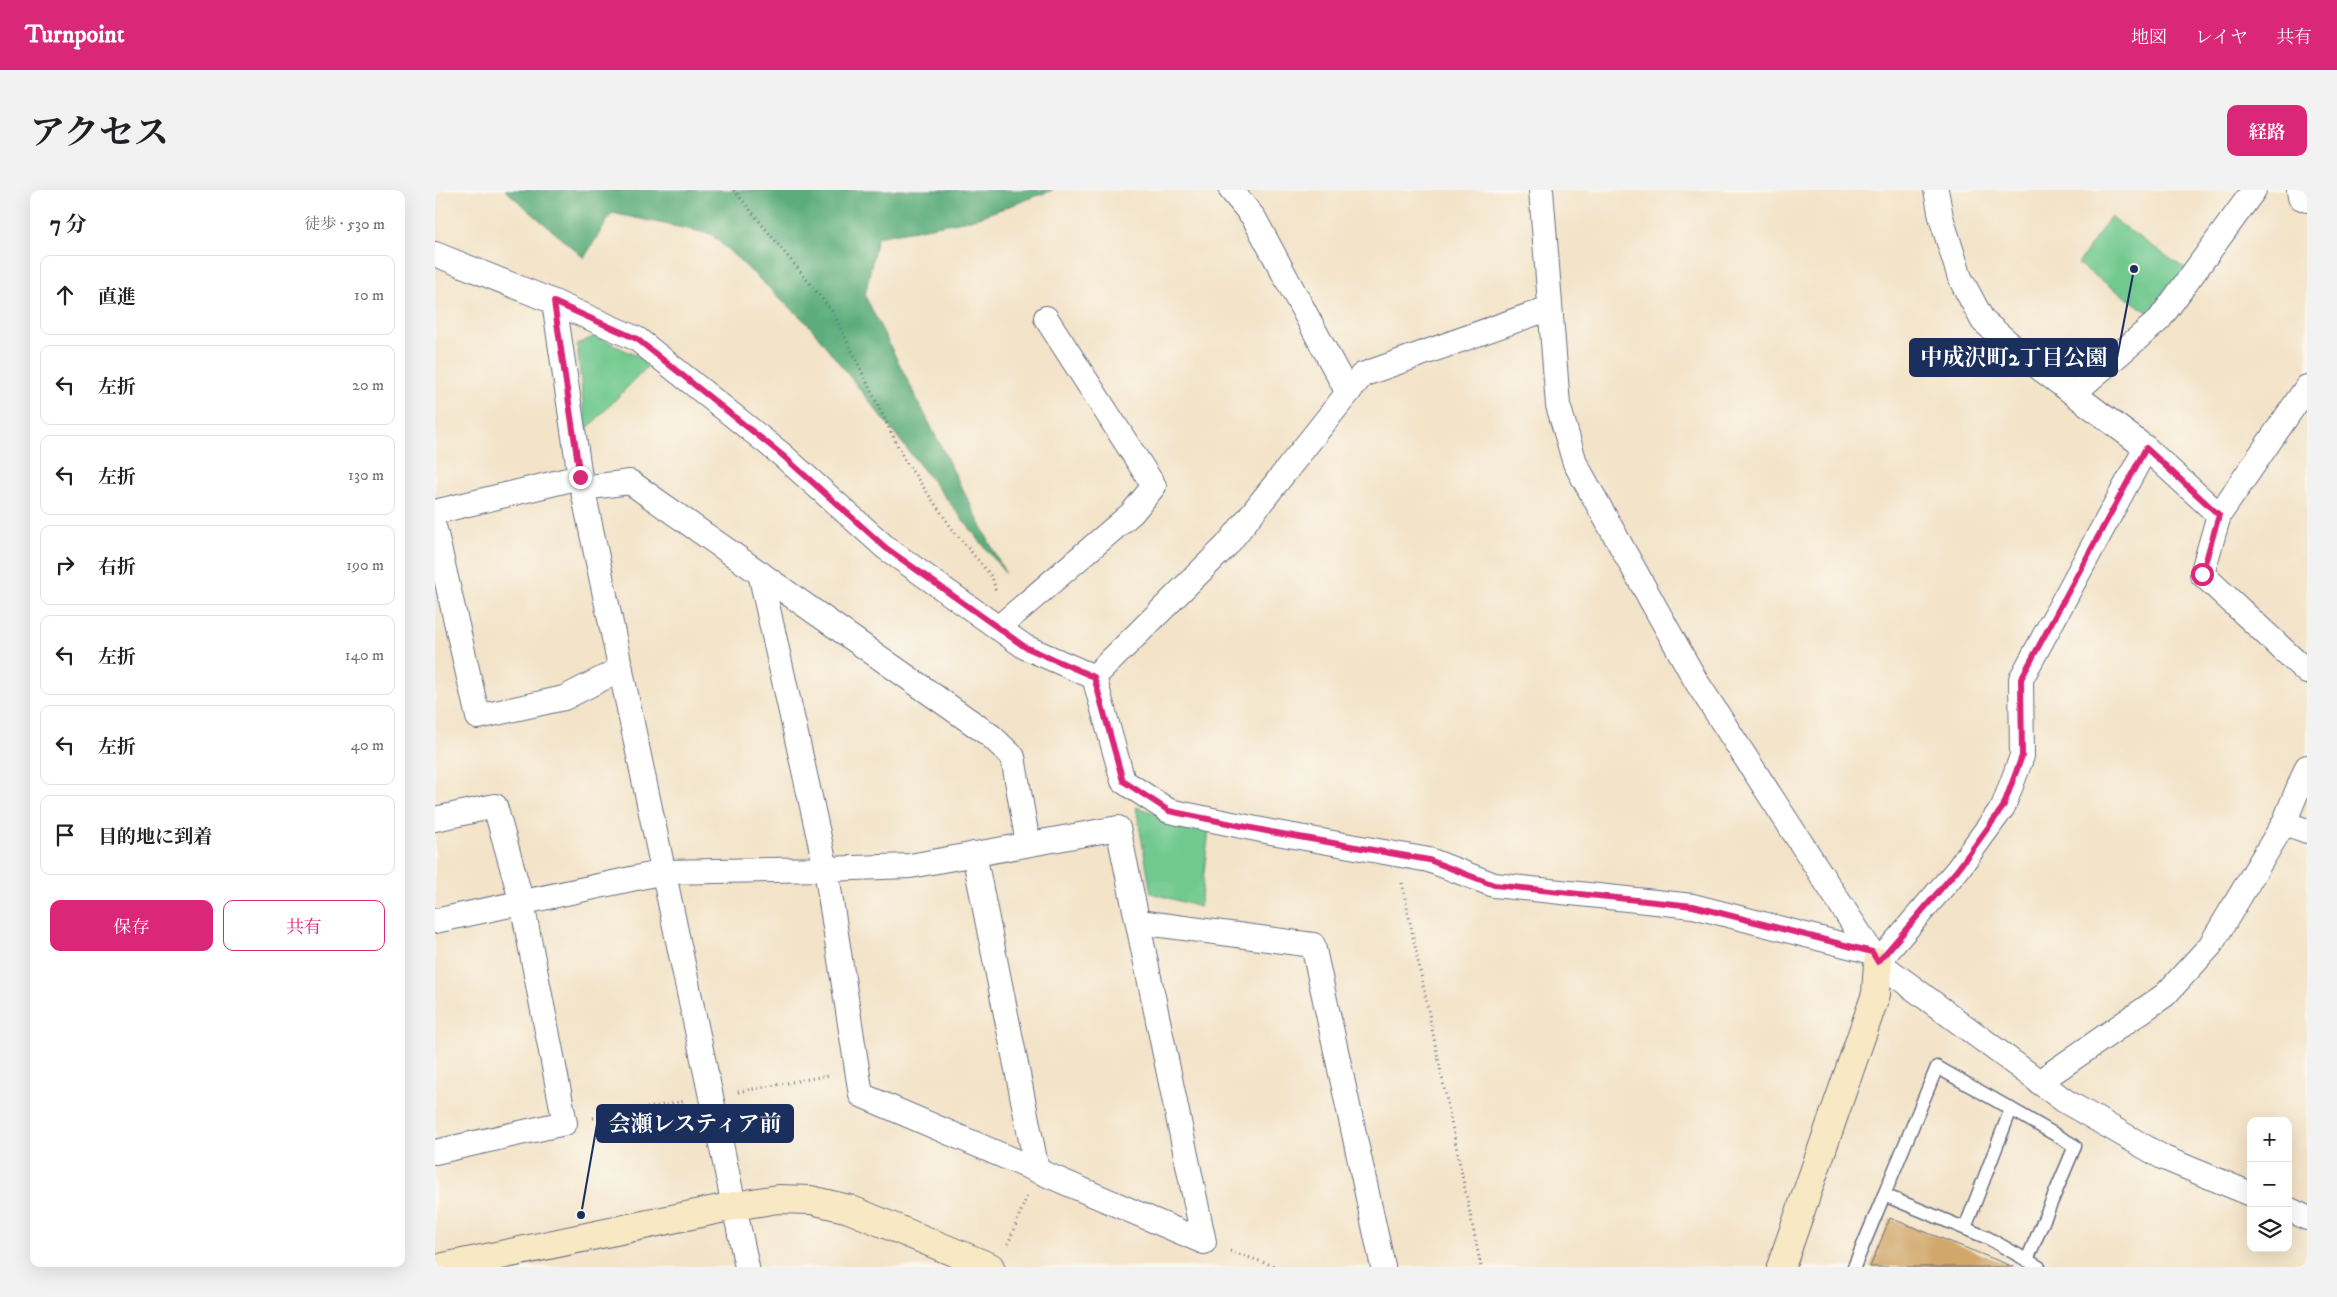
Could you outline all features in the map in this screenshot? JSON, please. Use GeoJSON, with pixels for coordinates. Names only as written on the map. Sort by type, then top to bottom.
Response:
{"type":"FeatureCollection","features":[{"type":"Feature","properties":{"kind":"street"},"geometry":{"type":"LineString","coordinates":[[1231,190],[1254,218],[1348,393]]}},
{"type":"Feature","properties":{"kind":"street"},"geometry":{"type":"LineString","coordinates":[[1541,190],[1558,405],[1575,463],[1696,680],[1875,957],[2065,1101],[2164,1158],[2247,1192]]}},
{"type":"Feature","properties":{"kind":"street"},"geometry":{"type":"LineString","coordinates":[[1936,190],[1941,217],[1960,278],[1983,321],[2029,361],[2146,448],[2219,515]]}},
{"type":"Feature","properties":{"kind":"street"},"geometry":{"type":"LineString","coordinates":[[2074,393],[2159,320],[2254,190]]}},
{"type":"Feature","properties":{"kind":"street"},"geometry":{"type":"LineString","coordinates":[[2299,190],[2300,196],[2307,200]]}},
{"type":"Feature","properties":{"kind":"street"},"geometry":{"type":"LineString","coordinates":[[435,254],[554,302],[637,339],[781,454],[886,548],[1002,624],[1025,647],[1094,677]]}},
{"type":"Feature","properties":{"kind":"street"},"geometry":{"type":"LineString","coordinates":[[554,302],[581,482],[747,1267]]}},
{"type":"Feature","properties":{"kind":"street"},"geometry":{"type":"LineString","coordinates":[[1094,677],[1227,545],[1363,375],[1550,308]]}},
{"type":"Feature","properties":{"kind":"street"},"geometry":{"type":"LineString","coordinates":[[1002,624],[1132,513],[1154,486],[1046,318]]}},
{"type":"Feature","properties":{"kind":"street"},"geometry":{"type":"LineString","coordinates":[[2307,387],[2219,515],[2202,574],[2307,672]]}},
{"type":"Feature","properties":{"kind":"street"},"geometry":{"type":"LineString","coordinates":[[1781,1267],[1876,994],[1875,957],[1958,869],[2003,807],[2022,756],[2021,679],[2146,448]]}},
{"type":"Feature","properties":{"kind":"street"},"geometry":{"type":"LineString","coordinates":[[435,512],[581,482],[630,482],[991,736],[1013,757],[1028,844]]}},
{"type":"Feature","properties":{"kind":"street"},"geometry":{"type":"LineString","coordinates":[[435,530],[478,716],[564,698],[621,669]]}},
{"type":"Feature","properties":{"kind":"street"},"geometry":{"type":"LineString","coordinates":[[760,573],[826,869],[861,1095],[1204,1242]]}},
{"type":"Feature","properties":{"kind":"street"},"geometry":{"type":"LineString","coordinates":[[1094,677],[1123,781],[1169,811],[1429,860],[1494,885],[1693,906],[1875,957]]}},
{"type":"Feature","properties":{"kind":"street"},"geometry":{"type":"LineString","coordinates":[[2039,1082],[2165,995],[2211,946],[2284,823],[2307,767]]}},
{"type":"Feature","properties":{"kind":"street"},"geometry":{"type":"LineString","coordinates":[[435,819],[495,806],[522,903],[565,1123],[435,1152]]}},
{"type":"Feature","properties":{"kind":"street"},"geometry":{"type":"LineString","coordinates":[[2284,823],[2307,831]]}},
{"type":"Feature","properties":{"kind":"street"},"geometry":{"type":"LineString","coordinates":[[435,921],[664,872],[910,866],[1118,828],[1204,1242]]}},
{"type":"Feature","properties":{"kind":"street"},"geometry":{"type":"LineString","coordinates":[[974,854],[1037,1170]]}},
{"type":"Feature","properties":{"kind":"street"},"geometry":{"type":"LineString","coordinates":[[1139,922],[1313,945],[1383,1267]]}},
{"type":"Feature","properties":{"kind":"street"},"geometry":{"type":"LineString","coordinates":[[444,1267],[734,1206],[778,1200],[811,1200],[849,1209],[998,1258]]}},
{"type":"Feature","properties":{"kind":"street"},"geometry":{"type":"LineString","coordinates":[[2292,1211],[2307,1218]]}},
{"type":"Feature","properties":{"kind":"lane"},"geometry":{"type":"LineString","coordinates":[[1854,1267],[1937,1067],[2075,1146],[2033,1264],[1988,1238],[1884,1195]]}},
{"type":"Feature","properties":{"kind":"lane"},"geometry":{"type":"LineString","coordinates":[[1965,1228],[2011,1109]]}},
{"type":"Feature","properties":{"kind":"path"},"geometry":{"type":"LineString","coordinates":[[734,190],[833,312],[904,459],[953,530],[992,577],[1002,624]]}},
{"type":"Feature","properties":{"kind":"path"},"geometry":{"type":"LineString","coordinates":[[1397,854],[1481,1267]]}},
{"type":"Feature","properties":{"kind":"path"},"geometry":{"type":"LineString","coordinates":[[998,1258],[1037,1170]]}},
{"type":"Feature","properties":{"kind":"path"},"geometry":{"type":"LineString","coordinates":[[1204,1242],[1277,1267]]}},
{"type":"Feature","properties":{"kind":"green space"},"geometry":{"type":"Polygon","coordinates":[[[505,190],[1053,190],[974,219],[877,237],[865,296],[1005,573],[809,325],[711,234],[612,213],[584,258],[505,190]]]}},
{"type":"Feature","properties":{"kind":"green space"},"geometry":{"type":"Polygon","coordinates":[[[2110,217],[2191,273],[2159,320],[2078,264],[2110,217]]]}},
{"type":"Feature","properties":{"kind":"green space"},"geometry":{"type":"Polygon","coordinates":[[[596,336],[651,363],[586,430],[577,344],[596,336]]]}},
{"type":"Feature","properties":{"kind":"green space"},"geometry":{"type":"Polygon","coordinates":[[[1136,807],[1209,830],[1200,907],[1151,893],[1136,807]]]}},
{"type":"Feature","properties":{"kind":"building"},"geometry":{"type":"Polygon","coordinates":[[[1890,1218],[2014,1267],[1870,1267],[1890,1218]]]}},
{"type":"Feature","properties":{"kind":"place","name":"中成沢町2丁目公園"},"geometry":{"type":"Point","coordinates":[2134,269]}},
{"type":"Feature","properties":{"kind":"place","name":"会瀬レスティア前"},"geometry":{"type":"Point","coordinates":[581,1215]}},
{"type":"Feature","properties":{"kind":"route"},"geometry":{"type":"LineString","coordinates":[[580,477],[554,302],[637,339],[781,454],[886,548],[1025,647],[1094,677],[1123,781],[1169,811],[1271,832],[1429,860],[1494,885],[1693,906],[1872,952],[1878,962],[1958,869],[2003,807],[2022,756],[2021,679],[2146,448],[2219,515],[2202,574]]}}]}
